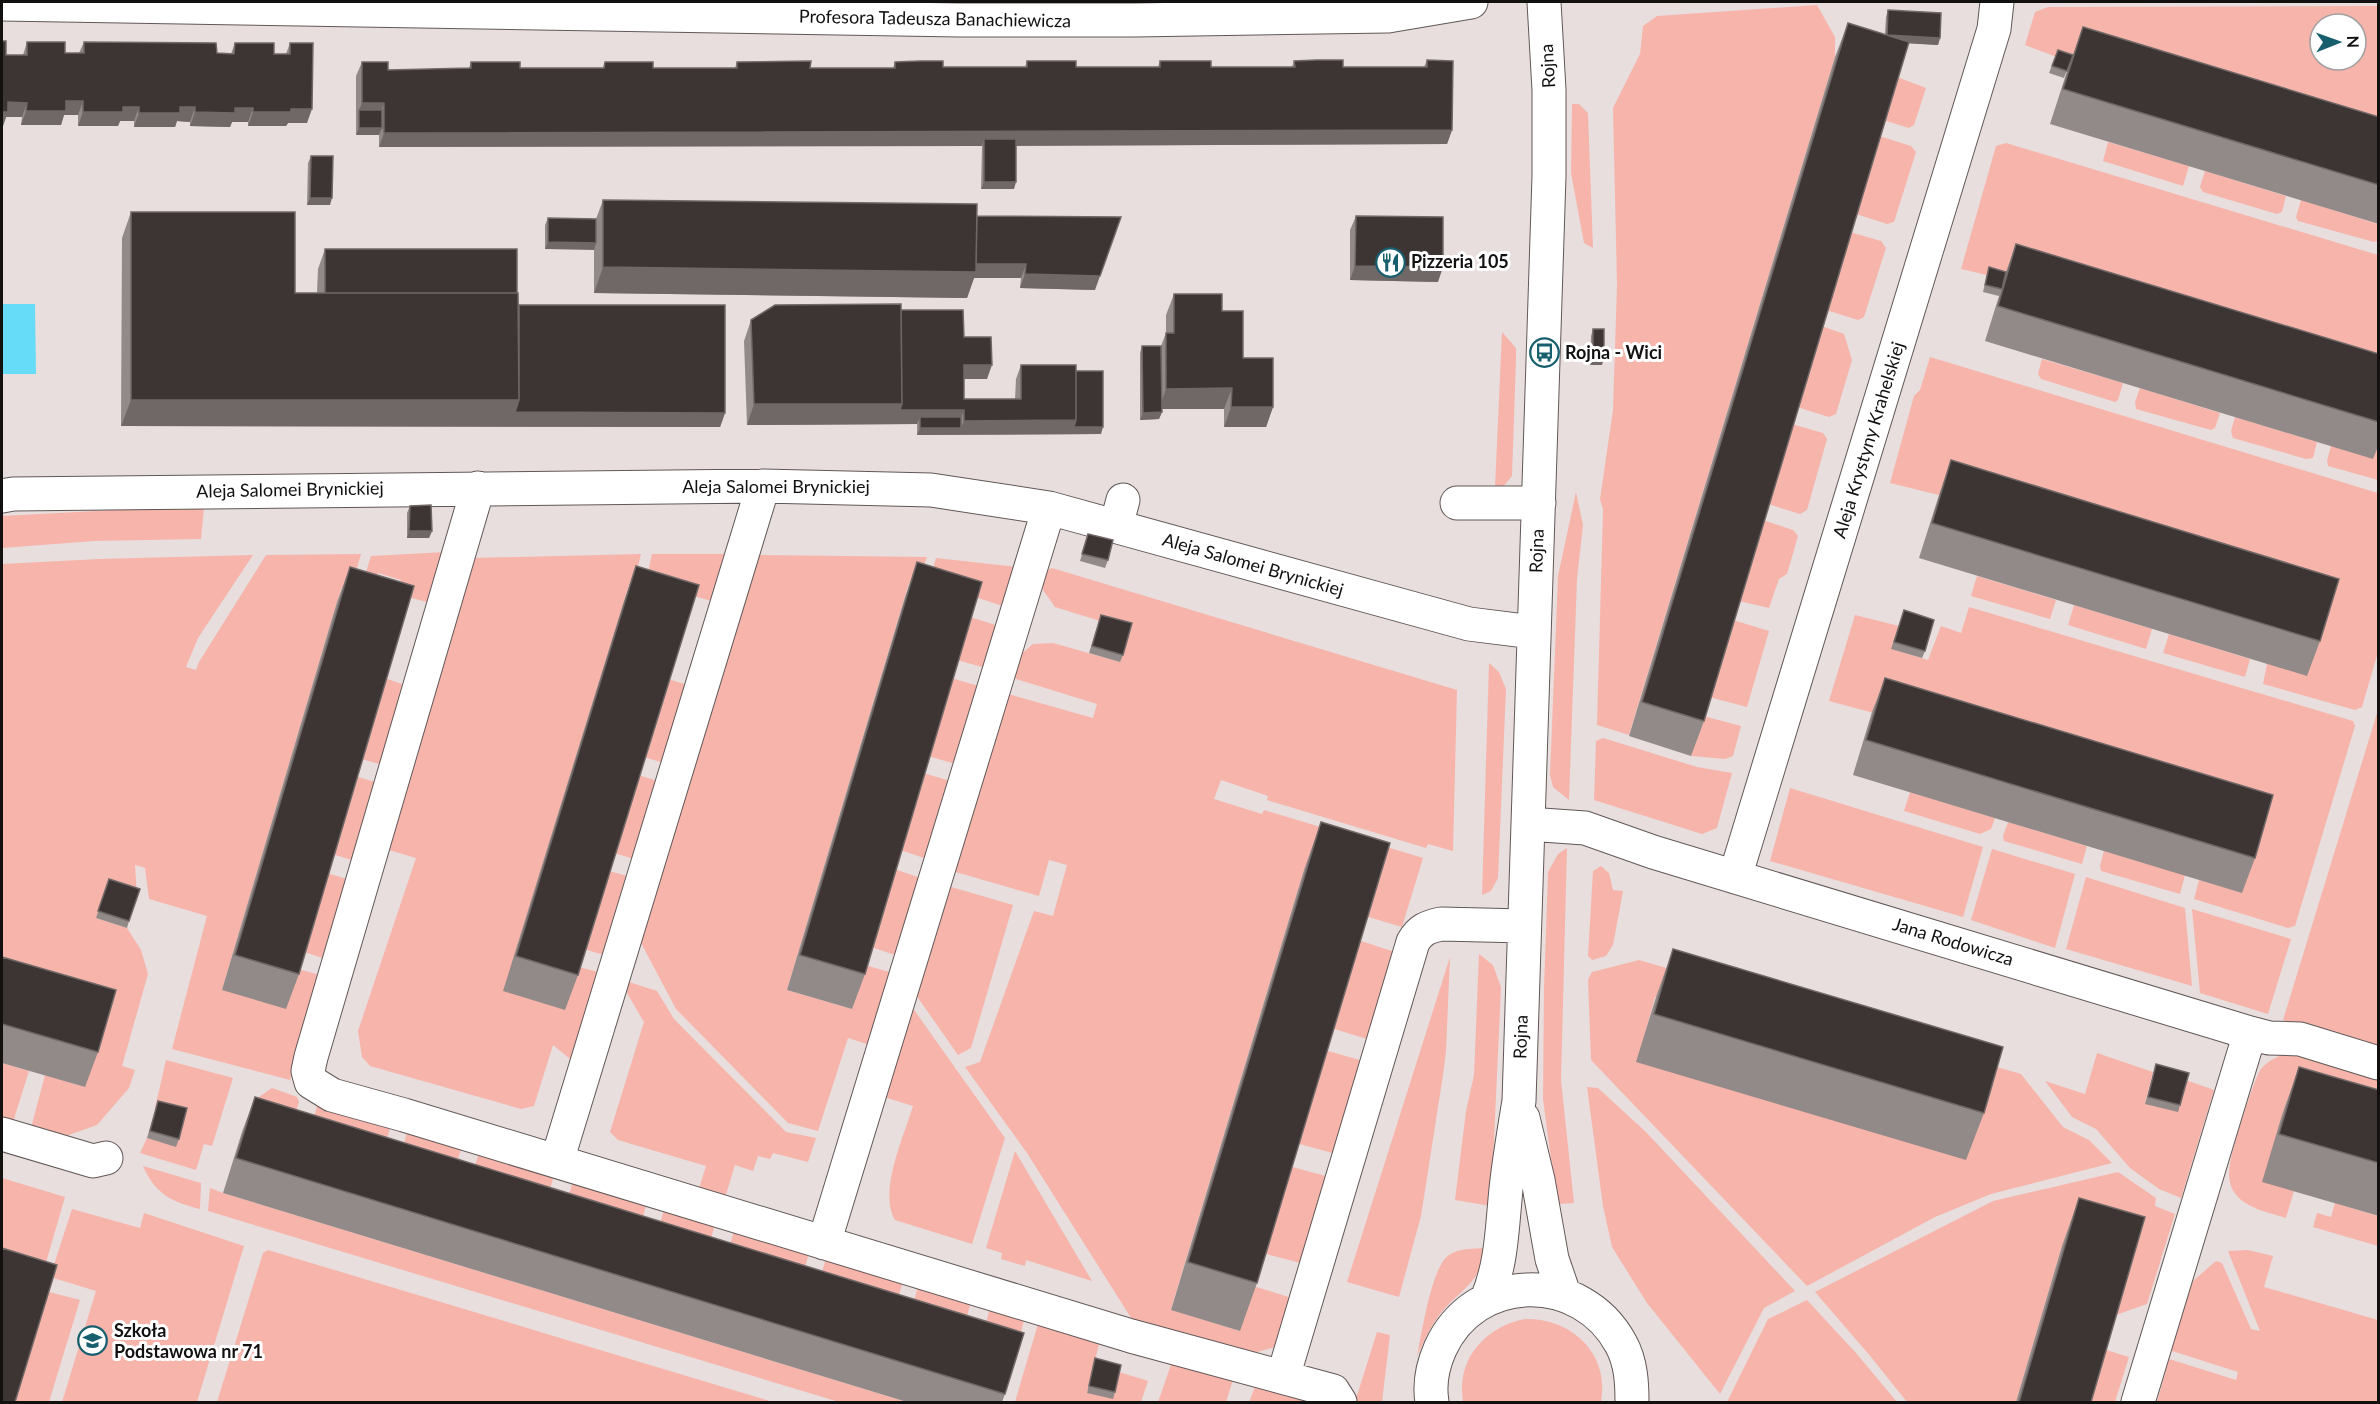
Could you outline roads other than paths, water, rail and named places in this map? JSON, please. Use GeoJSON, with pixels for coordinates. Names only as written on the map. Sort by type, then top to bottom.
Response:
{"type":"FeatureCollection","features":[{"type":"Feature","properties":{"kind":"street","name":"Profesora Tadeusza Banachiewicza"},"geometry":{"type":"LineString","coordinates":[[2,4],[561,8],[970,20],[1147,20],[1388,16],[1472,2]]}},
{"type":"Feature","properties":{"kind":"street","name":"Rojna"},"geometry":{"type":"LineString","coordinates":[[1487,1299],[1496,1278],[1499,1262],[1506,1188],[1519,1101],[1549,165],[1549,90],[1544,2]]}},
{"type":"Feature","properties":{"kind":"street","name":"Aleja Krystyny Krahelskiej"},"geometry":{"type":"LineString","coordinates":[[1735,877],[1994,29],[1997,2]]}},
{"type":"Feature","properties":{"kind":"street"},"geometry":{"type":"LineString","coordinates":[[557,1161],[763,486]]}},
{"type":"Feature","properties":{"kind":"street","name":"Aleja Salomei Brynickiej"},"geometry":{"type":"LineString","coordinates":[[2,496],[763,486],[931,490],[1049,508],[1119,513],[1469,624],[1534,632]]}},
{"type":"Feature","properties":{"kind":"street"},"geometry":{"type":"LineString","coordinates":[[478,488],[308,1071],[311,1082],[332,1095],[1131,1336],[1333,1391],[1340,1402]]}},
{"type":"Feature","properties":{"kind":"street"},"geometry":{"type":"LineString","coordinates":[[1457,503],[1539,503]]}},
{"type":"Feature","properties":{"kind":"street"},"geometry":{"type":"LineString","coordinates":[[824,1243],[1049,508]]}},
{"type":"Feature","properties":{"kind":"street","name":"Jana Rodowicza"},"geometry":{"type":"LineString","coordinates":[[1528,824],[1585,828],[1653,852],[2052,971],[2250,1033],[2269,1038],[2300,1039],[2379,1063]]}},
{"type":"Feature","properties":{"kind":"street"},"geometry":{"type":"LineString","coordinates":[[1282,1377],[1413,942],[1418,933],[1429,926],[1441,924],[1524,926]]}},
{"type":"Feature","properties":{"kind":"street"},"geometry":{"type":"LineString","coordinates":[[2138,1402],[2250,1033]]}},
{"type":"Feature","properties":{"kind":"street","name":"Rojna"},"geometry":{"type":"LineString","coordinates":[[1519,1101],[1538,1180],[1552,1259],[1564,1294]]}},
{"type":"Feature","properties":{"kind":"street"},"geometry":{"type":"LineString","coordinates":[[2,1134],[93,1161],[106,1158]]}},
{"type":"Feature","properties":{"kind":"street"},"geometry":{"type":"LineString","coordinates":[[1432,1402],[1432,1377],[1436,1357],[1444,1339],[1456,1323],[1487,1299],[1525,1289],[1564,1294],[1598,1314],[1622,1346],[1630,1373],[1632,1402]]}},
{"type":"Feature","properties":{"kind":"water"},"geometry":{"type":"Polygon","coordinates":[[[2,304],[35,304],[36,374],[2,374],[2,304]]]}},
{"type":"Feature","properties":{"kind":"place","name":"Pizzeria 105"},"geometry":{"type":"Point","coordinates":[1390,262]}},
{"type":"Feature","properties":{"kind":"place","name":"Rojna - Wici"},"geometry":{"type":"Point","coordinates":[1544,353]}},
{"type":"Feature","properties":{"kind":"place","name":"Szkoła Podstawowa nr 71"},"geometry":{"type":"Point","coordinates":[93,1341]}}]}
